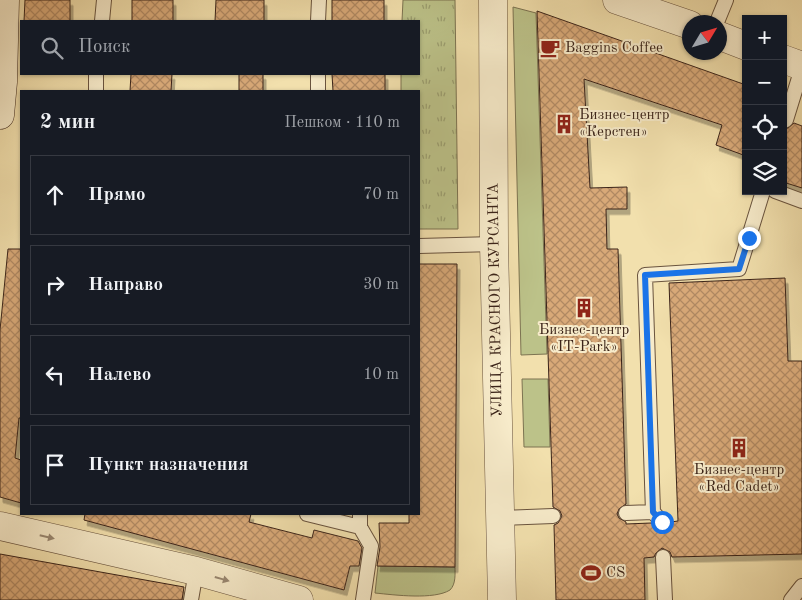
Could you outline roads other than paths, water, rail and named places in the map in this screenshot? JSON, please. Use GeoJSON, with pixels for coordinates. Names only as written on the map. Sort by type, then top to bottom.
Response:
{"type":"FeatureCollection","features":[{"type":"Feature","properties":{"kind":"street"},"geometry":{"type":"LineString","coordinates":[[0,115],[3,82],[5,0]]}},
{"type":"Feature","properties":{"kind":"street","name":"УЛИЦА КРАСНОГО КУРСАНТА"},"geometry":{"type":"LineString","coordinates":[[493,0],[494,244],[502,600]]}},
{"type":"Feature","properties":{"kind":"street"},"geometry":{"type":"LineString","coordinates":[[617,0],[682,22]]}},
{"type":"Feature","properties":{"kind":"street"},"geometry":{"type":"LineString","coordinates":[[727,39],[742,44]]}},
{"type":"Feature","properties":{"kind":"street"},"geometry":{"type":"LineString","coordinates":[[785,60],[802,67]]}},
{"type":"Feature","properties":{"kind":"street"},"geometry":{"type":"LineString","coordinates":[[0,526],[196,572],[299,600]]}},
{"type":"Feature","properties":{"kind":"lane"},"geometry":{"type":"LineString","coordinates":[[102,20],[104,0]]}},
{"type":"Feature","properties":{"kind":"lane"},"geometry":{"type":"LineString","coordinates":[[318,0],[318,20]]}},
{"type":"Feature","properties":{"kind":"lane"},"geometry":{"type":"LineString","coordinates":[[720,15],[726,0]]}},
{"type":"Feature","properties":{"kind":"lane"},"geometry":{"type":"LineString","coordinates":[[787,117],[802,67]]}},
{"type":"Feature","properties":{"kind":"lane"},"geometry":{"type":"LineString","coordinates":[[96,75],[96,90]]}},
{"type":"Feature","properties":{"kind":"lane"},"geometry":{"type":"LineString","coordinates":[[318,75],[318,90]]}},
{"type":"Feature","properties":{"kind":"lane"},"geometry":{"type":"LineString","coordinates":[[626,513],[657,517],[645,275],[739,269],[762,195]]}},
{"type":"Feature","properties":{"kind":"lane"},"geometry":{"type":"LineString","coordinates":[[786,195],[802,201]]}},
{"type":"Feature","properties":{"kind":"lane"},"geometry":{"type":"LineString","coordinates":[[420,246],[494,244]]}},
{"type":"Feature","properties":{"kind":"lane"},"geometry":{"type":"LineString","coordinates":[[316,515],[360,520],[371,546],[363,600]]}},
{"type":"Feature","properties":{"kind":"lane"},"geometry":{"type":"LineString","coordinates":[[500,518],[554,516]]}},
{"type":"Feature","properties":{"kind":"lane"},"geometry":{"type":"LineString","coordinates":[[663,557],[665,600]]}},
{"type":"Feature","properties":{"kind":"lane"},"geometry":{"type":"LineString","coordinates":[[191,600],[196,572]]}},
{"type":"Feature","properties":{"kind":"lane"},"geometry":{"type":"LineString","coordinates":[[791,600],[802,586]]}},
{"type":"Feature","properties":{"kind":"place","name":"Baggins Coffee"},"geometry":{"type":"Point","coordinates":[550,48]}},
{"type":"Feature","properties":{"kind":"place","name":"Бизнес-центр «Керстен»"},"geometry":{"type":"Point","coordinates":[564,124]}},
{"type":"Feature","properties":{"kind":"place","name":"Бизнес-центр «IT-Park»"},"geometry":{"type":"Point","coordinates":[584,308]}},
{"type":"Feature","properties":{"kind":"place","name":"Бизнес-центр «Red Cadet»"},"geometry":{"type":"Point","coordinates":[739,448]}},
{"type":"Feature","properties":{"kind":"place","name":"CS"},"geometry":{"type":"Point","coordinates":[591,573]}}]}
